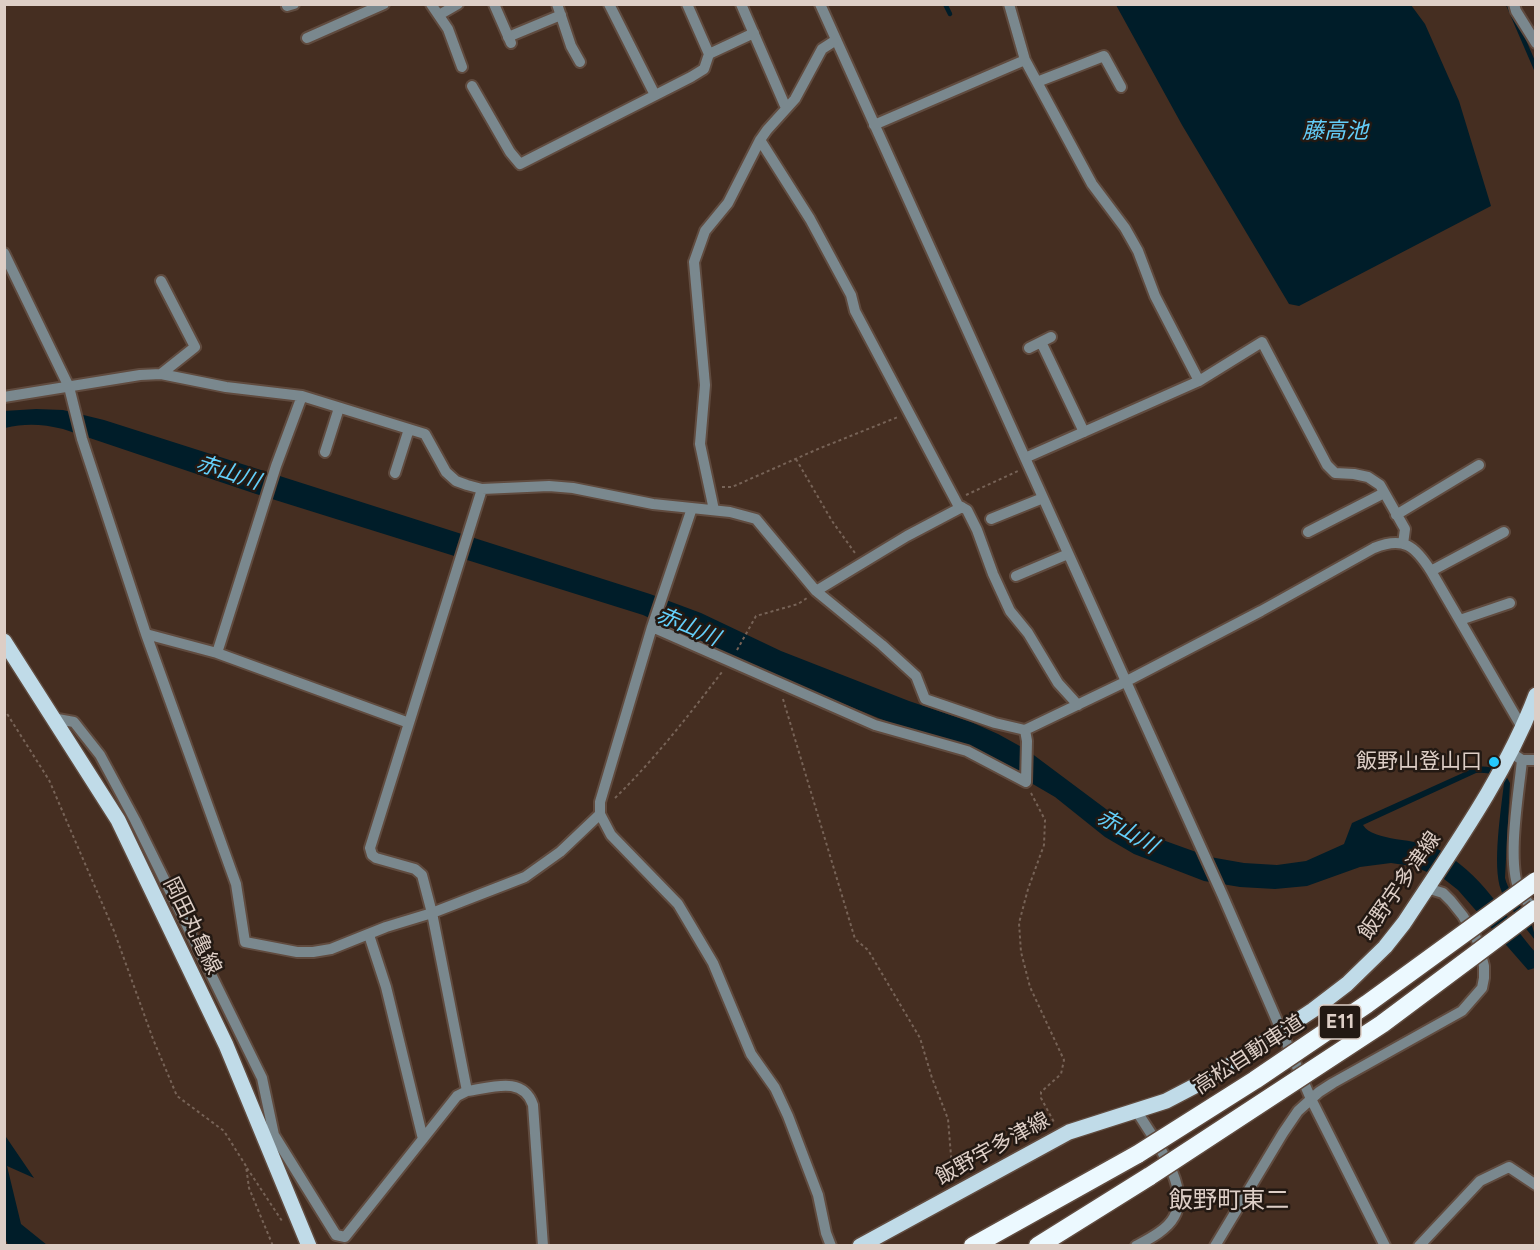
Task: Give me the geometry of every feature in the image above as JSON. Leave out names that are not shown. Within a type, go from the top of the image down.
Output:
[{"type":"highway","name":"高松自動車道","points":[[973,1245],[1138,1154],[1255,1080],[1367,1005],[1536,881]]},
{"type":"highway","name":"E11","points":[[1038,1245],[1150,1176],[1382,1024],[1536,909]]},
{"type":"main road","name":"岡田丸亀線","points":[[4,641],[118,820],[269,1136],[309,1245]]},
{"type":"main road","name":"飯野宇多津線","points":[[860,1245],[1062,1135],[1166,1101],[1212,1077],[1281,1032],[1347,984],[1370,963],[1404,923],[1449,852],[1516,756],[1536,695]]},
{"type":"street","points":[[307,38],[384,4]]},
{"type":"street","points":[[431,4],[448,29],[462,67]]},
{"type":"street","points":[[439,15],[458,4]]},
{"type":"street","points":[[494,4],[509,40],[559,10],[571,46],[580,62]]},
{"type":"street","points":[[609,4],[655,95]]},
{"type":"street","points":[[472,86],[510,152],[520,164],[704,69],[709,54],[687,4]]},
{"type":"street","points":[[741,4],[786,108]]},
{"type":"street","points":[[820,4],[1198,847],[1222,894],[1311,1099],[1385,1245]]},
{"type":"street","points":[[1009,4],[1025,60],[1092,184],[1125,228],[1138,251],[1155,296],[1199,381]]},
{"type":"street","points":[[1514,4],[1536,43]]},
{"type":"street","points":[[709,54],[754,33]]},
{"type":"street","points":[[714,510],[700,444],[705,385],[694,262],[705,231],[728,203],[760,140],[795,99],[822,49],[836,40]]},
{"type":"street","points":[[1037,82],[1104,56],[1121,87]]},
{"type":"street","points":[[874,125],[1025,60]]},
{"type":"street","points":[[760,140],[810,219],[851,295],[855,311],[909,412],[959,504],[967,510],[1010,610],[1028,633],[1058,683],[1078,705]]},
{"type":"street","points":[[4,253],[69,387],[82,439],[146,634],[236,884],[245,942],[297,952],[313,952],[331,949],[386,927],[432,913],[525,877],[560,852],[600,814]]},
{"type":"street","points":[[161,281],[195,347],[161,374]]},
{"type":"street","points":[[1029,348],[1051,337]]},
{"type":"street","points":[[1041,342],[1084,432]]},
{"type":"street","points":[[1027,462],[1084,432],[1199,381],[1262,342],[1327,465],[1335,473],[1368,477],[1380,485],[1405,529],[1403,544]]},
{"type":"street","points":[[4,397],[140,375],[161,374],[226,387],[302,396],[425,434],[446,472],[456,482],[482,489],[549,486],[573,488],[653,504],[730,512],[756,519],[816,591],[916,676],[925,699],[1026,735]]},
{"type":"street","points":[[217,653],[276,466],[302,396]]},
{"type":"street","points":[[325,452],[339,408]]},
{"type":"street","points":[[395,473],[409,429]]},
{"type":"street","points":[[1396,515],[1479,465]]},
{"type":"street","points":[[467,1091],[432,913],[422,875],[415,869],[376,858],[370,849],[482,489]]},
{"type":"street","points":[[1308,532],[1384,493]]},
{"type":"street","points":[[991,519],[1043,498]]},
{"type":"street","points":[[816,591],[959,504]]},
{"type":"street","points":[[692,508],[652,627],[600,802],[600,814],[610,835],[678,904],[713,963],[752,1054],[775,1088],[788,1116],[818,1195],[826,1233],[831,1245]]},
{"type":"street","points":[[1431,571],[1504,532]]},
{"type":"street","points":[[1026,735],[1078,705],[1389,542],[1403,544],[1419,552],[1523,729]]},
{"type":"street","points":[[1016,576],[1068,554]]},
{"type":"street","points":[[1460,620],[1510,603]]},
{"type":"street","points":[[652,627],[875,725],[967,751],[1026,782],[1026,735]]},
{"type":"street","points":[[146,634],[217,653],[409,723]]},
{"type":"street","points":[[1536,760],[1516,756],[1514,837],[1515,879],[1520,894],[1536,909]]},
{"type":"street","points":[[1215,1245],[1298,1111],[1333,1083],[1462,1011],[1482,988],[1484,966],[1477,940],[1451,901],[1429,885]]},
{"type":"street","points":[[369,935],[386,987],[423,1139]]},
{"type":"street","points":[[269,1136],[336,1235],[345,1238],[457,1096],[467,1091],[522,1087],[530,1095],[533,1105],[543,1245]]},
{"type":"street","points":[[1136,1110],[1174,1175],[1178,1190],[1174,1217],[1163,1229],[1137,1245]]},
{"type":"street","points":[[1419,1245],[1480,1181],[1509,1167],[1536,1185]]},
{"type":"path","points":[[709,488],[732,487],[909,412]]},
{"type":"path","points":[[796,459],[832,521],[862,563]]},
{"type":"path","points":[[959,504],[1027,462]]},
{"type":"path","points":[[600,814],[669,740],[730,661],[756,616],[798,604],[816,591]]},
{"type":"path","points":[[778,682],[855,939],[868,950],[920,1038],[948,1119],[954,1194]]},
{"type":"path","points":[[4,709],[49,780],[114,931],[153,1039],[177,1096],[224,1131],[282,1221]]},
{"type":"path","points":[[1026,782],[1045,819],[1044,845],[1019,922],[1021,952],[1030,987],[1064,1060],[1061,1074],[1041,1092],[1041,1098],[1062,1135]]},
{"type":"path","points":[[246,1166],[249,1188],[273,1245]]},
{"type":"water","name":"藤高池","points":[[1116,5],[1411,5],[1425,24],[1459,101],[1491,206],[1299,306],[1289,304],[1182,125]]},
{"type":"water","name":"赤山川","points":[[63,410],[104,420],[650,594],[701,613],[781,651],[998,734],[1027,750],[1118,818],[1146,834],[1210,857],[1244,863],[1277,865],[1306,861],[1344,844],[1352,823],[1476,767],[1496,769],[1504,774],[1510,783],[1505,878],[1531,924],[1535,940],[1507,901],[1498,880],[1498,838],[1504,783],[1498,778],[1488,773],[1476,773],[1363,825],[1376,834],[1436,848],[1467,870],[1491,895],[1535,952],[1535,968],[1528,970],[1458,890],[1444,879],[1430,873],[1411,866],[1391,863],[1360,867],[1307,886],[1275,889],[1240,887],[1204,881],[1134,854],[1105,837],[1055,797],[985,756],[952,741],[898,726],[770,674],[643,615],[256,494],[63,429],[34,425],[5,428],[4,411]]},
{"type":"water","points":[[4,1134],[34,1178],[7,1166],[21,1224],[47,1245],[8,1245],[5,1238]]},
{"type":"waterway","points":[[945,4],[950,14]]},
{"type":"waterway","points":[[1508,4],[1536,69]]},
{"type":"place","name":"飯野山登山口","points":[[1494,762]]},
{"type":"district","name":"飯野町東二","points":[[1229,1201]]}]
